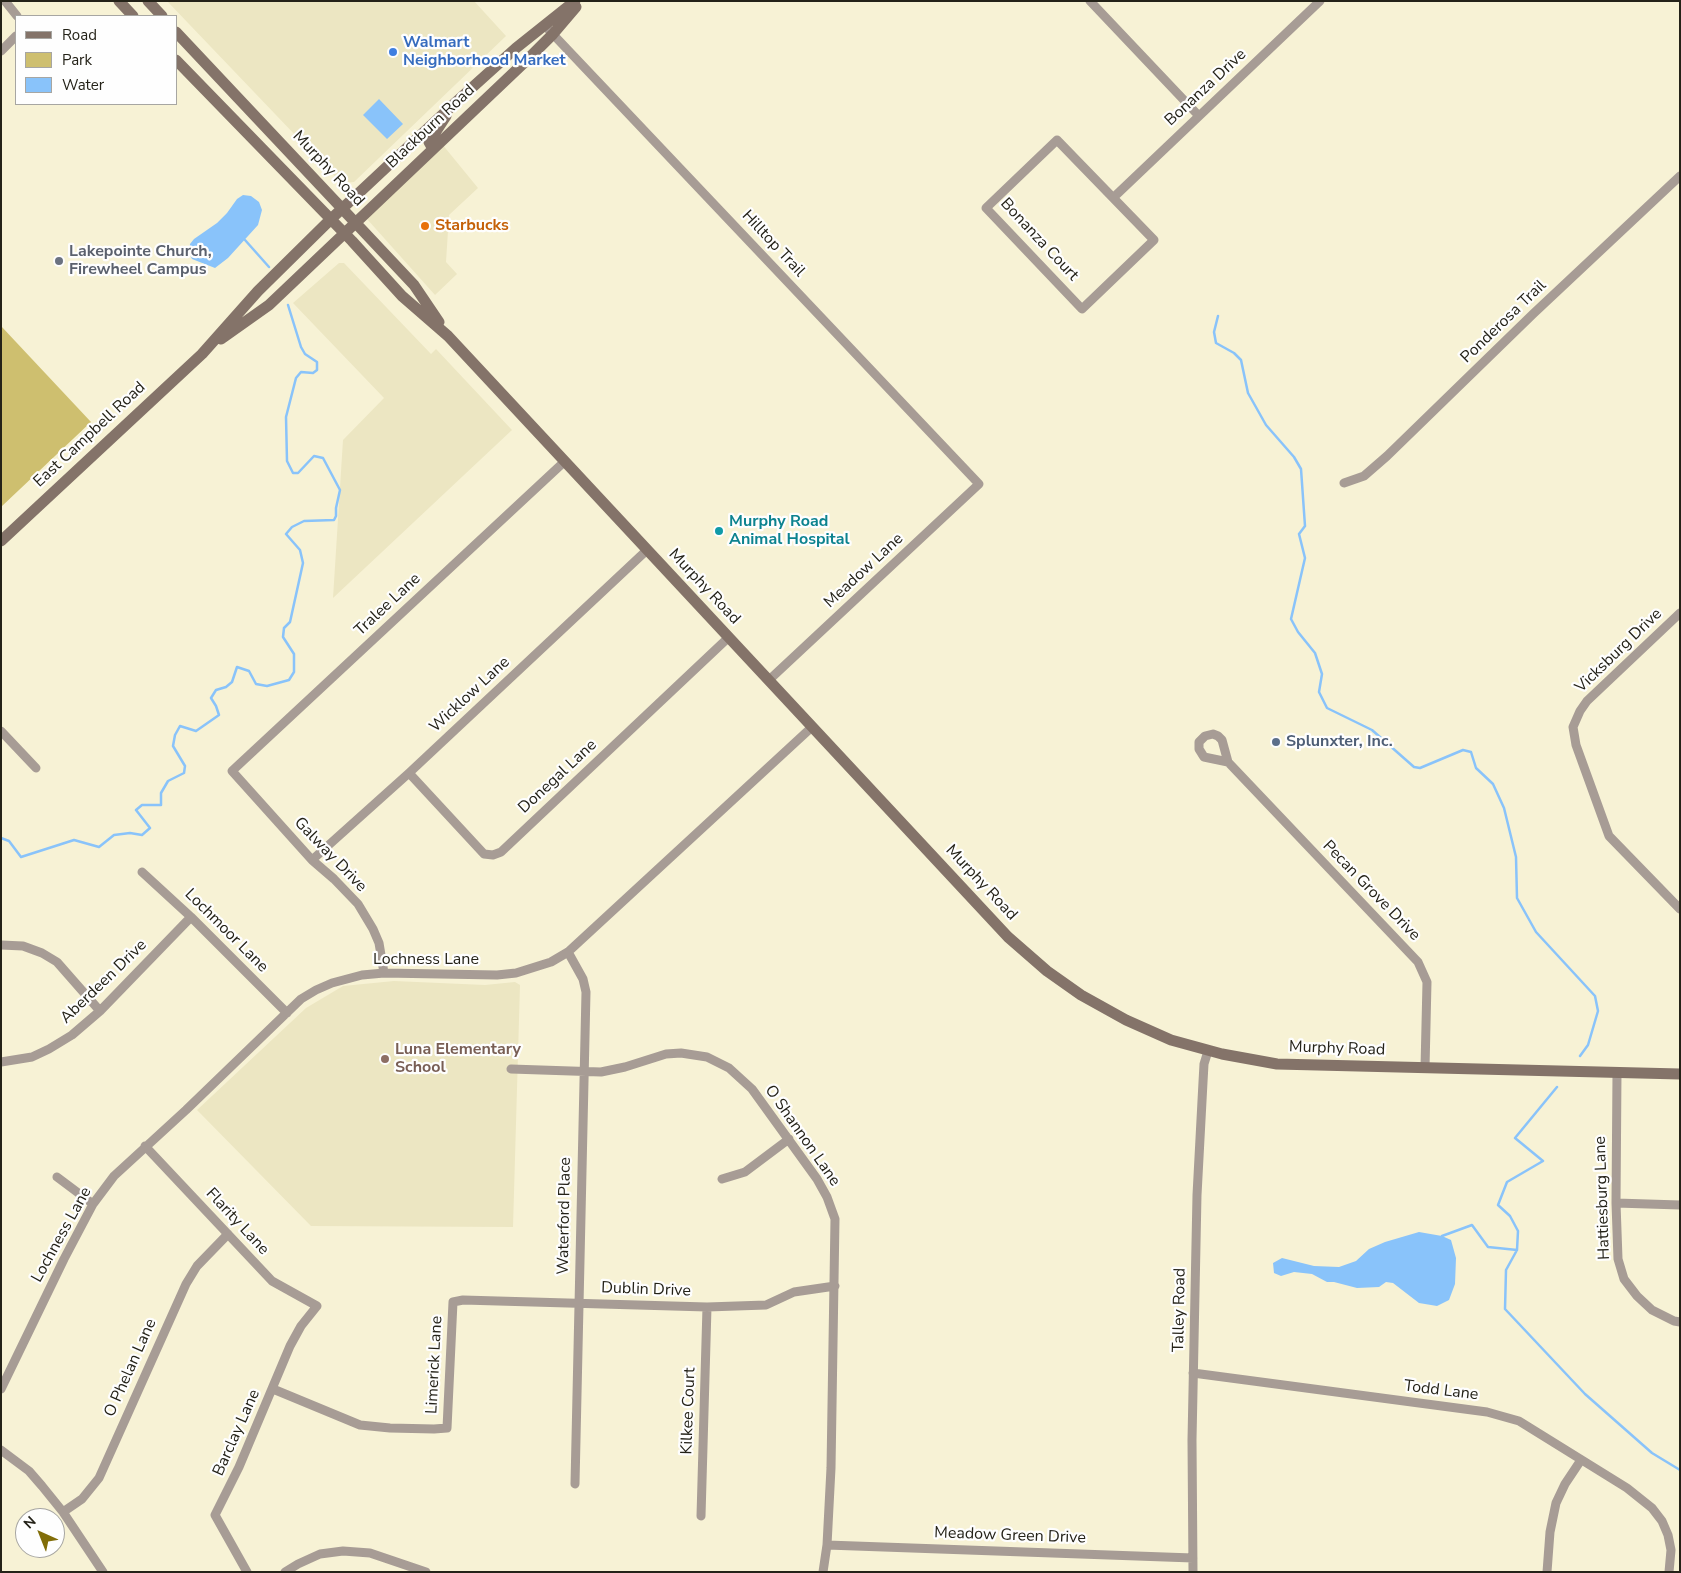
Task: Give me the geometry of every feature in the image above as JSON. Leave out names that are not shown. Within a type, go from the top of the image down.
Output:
[{"type":"main road","points":[[119,1],[132,15]]},
{"type":"main road","points":[[148,1],[161,15]]},
{"type":"main road","name":"Blackburn Road","points":[[344,232],[496,89],[575,1]]},
{"type":"main road","name":"Blackburn Road","points":[[331,219],[485,76],[549,30],[580,1]]},
{"type":"main road","name":"Murphy Road","points":[[178,34],[356,221],[414,285],[448,336]]},
{"type":"main road","name":"Murphy Road","points":[[178,62],[344,232],[402,296],[448,336],[993,921],[1023,951],[1081,995],[1126,1020],[1171,1040],[1208,1051],[1277,1064],[1680,1074]]},
{"type":"main road","points":[[485,76],[496,89]]},
{"type":"main road","points":[[213,98],[227,85]]},
{"type":"main road","points":[[433,149],[430,144],[431,139],[455,103]]},
{"type":"main road","name":"East Campbell Road","points":[[1,541],[202,354],[258,291],[331,219]]},
{"type":"main road","name":"East Campbell Road","points":[[202,354],[269,305],[344,232]]},
{"type":"street","points":[[5,1],[16,15]]},
{"type":"street","points":[[1090,1],[1199,116]]},
{"type":"street","name":"Bonanza Drive","points":[[1114,197],[1320,1]]},
{"type":"street","name":"Hilltop Trail","points":[[549,30],[979,484]]},
{"type":"street","points":[[1,51],[15,37]]},
{"type":"street","name":"Bonanza Court","points":[[1057,140],[1114,197],[1154,240],[1082,309],[986,208],[1057,140]]},
{"type":"street","name":"Ponderosa Trail","points":[[1344,483],[1364,476],[1387,456],[1533,314],[1680,176]]},
{"type":"street","name":"Tralee Lane","points":[[232,771],[564,462]]},
{"type":"street","name":"Meadow Lane","points":[[769,680],[979,484]]},
{"type":"street","name":"Wicklow Lane","points":[[312,860],[409,773],[647,550]]},
{"type":"street","name":"Vicksburg Drive","points":[[1680,613],[1587,701],[1573,727],[1576,745],[1609,836],[1680,908]]},
{"type":"street","name":"Donegal Lane","points":[[409,773],[484,854],[493,856],[501,852],[729,637]]},
{"type":"street","name":"Lochness Lane","points":[[1,1389],[18,1351],[93,1204],[114,1176],[186,1110],[301,999],[332,983],[362,975],[384,973],[498,975],[516,973],[551,962],[568,952],[812,727]]},
{"type":"street","points":[[1,731],[36,768]]},
{"type":"street","name":"Pecan Grove Drive","points":[[1228,762],[1418,962],[1426,982],[1425,1068]]},
{"type":"street","name":"Galway Drive","points":[[232,771],[312,860],[358,904],[379,943],[384,973]]},
{"type":"street","name":"Lochmoor Lane","points":[[142,872],[191,917],[287,1013]]},
{"type":"street","name":"Aberdeen Drive","points":[[1,1062],[32,1057],[72,1035],[100,1011],[191,917]]},
{"type":"street","points":[[1,945],[23,946],[42,952],[57,962],[100,1011]]},
{"type":"street","name":"Waterford Place","points":[[568,952],[583,979],[586,992],[574,1484]]},
{"type":"street","name":"Talley Road","points":[[1193,1572],[1192,1436],[1199,1158],[1202,1082],[1208,1051]]},
{"type":"street","name":"O Shannon Lane","points":[[511,1070],[601,1072],[625,1067],[666,1054],[707,1057],[729,1068],[752,1090],[817,1179],[835,1219],[831,1468],[827,1545],[823,1572]]},
{"type":"street","name":"Hattiesburg Lane","points":[[1617,1073],[1616,1204],[1618,1259],[1624,1279],[1637,1296],[1652,1310],[1680,1322]]},
{"type":"street","points":[[722,1180],[745,1172],[789,1139]]},
{"type":"street","name":"Flarity Lane","points":[[145,1146],[272,1281],[317,1306]]},
{"type":"street","points":[[57,1177],[93,1204]]},
{"type":"street","points":[[1616,1204],[1680,1205]]},
{"type":"street","name":"O Phelan Lane","points":[[65,1511],[82,1499],[99,1478],[186,1284],[197,1266],[228,1234]]},
{"type":"street","name":"Dublin Drive","points":[[453,1302],[463,1300],[707,1307],[766,1305],[794,1292],[835,1286]]},
{"type":"street","name":"Limerick Lane","points":[[273,1388],[360,1425],[390,1428],[447,1428],[453,1302]]},
{"type":"street","name":"Barclay Lane","points":[[247,1572],[214,1515],[239,1467],[290,1346],[301,1326],[317,1306]]},
{"type":"street","name":"Kilkee Court","points":[[701,1516],[707,1307]]},
{"type":"street","name":"Todd Lane","points":[[1194,1373],[1499,1414],[1519,1421],[1638,1496],[1657,1514],[1666,1528],[1670,1542],[1669,1572]]},
{"type":"street","points":[[1,1450],[30,1471],[60,1508]]},
{"type":"street","points":[[1547,1572],[1550,1532],[1556,1503],[1564,1484],[1581,1460]]},
{"type":"street","points":[[65,1515],[103,1572]]},
{"type":"street","name":"Meadow Green Drive","points":[[827,1545],[1193,1558]]},
{"type":"street","points":[[285,1572],[320,1554],[343,1551],[370,1553],[426,1572]]},
{"type":"shaded area","points":[[167,1],[474,1],[506,36],[354,182],[341,183]]},
{"type":"shaded area","points":[[442,144],[478,188],[449,215],[446,262],[457,274],[435,295],[367,219]]},
{"type":"shaded area","points":[[339,263],[344,263],[431,354],[436,349],[512,430],[333,598],[343,440],[384,398],[293,303]]},
{"type":"shaded area","name":"Luna Elementary School","points":[[394,981],[485,985],[515,982],[520,985],[513,1227],[311,1226],[197,1110],[306,1008],[343,986]]},
{"type":"green space","points":[[1,326],[91,422],[1,507]]},
{"type":"water","points":[[379,99],[403,124],[387,139],[363,115]]},
{"type":"water","points":[[243,195],[251,196],[259,202],[262,210],[258,225],[228,258],[215,268],[192,259],[189,253],[190,244],[217,223],[237,199]]},
{"type":"water","points":[[1419,1232],[1442,1236],[1451,1240],[1456,1258],[1455,1284],[1449,1300],[1437,1306],[1419,1303],[1393,1283],[1386,1282],[1379,1287],[1357,1288],[1327,1282],[1312,1274],[1294,1272],[1281,1276],[1274,1273],[1273,1263],[1282,1258],[1314,1266],[1339,1267],[1356,1261],[1369,1249],[1385,1242]]},
{"type":"waterway","points":[[245,240],[269,267]]},
{"type":"waterway","points":[[1,838],[9,841],[21,857],[74,840],[99,847],[114,835],[130,833],[142,835],[150,828],[136,810],[142,805],[161,805],[161,793],[168,781],[184,773],[185,766],[173,746],[175,735],[180,726],[196,731],[219,715],[211,698],[216,690],[226,687],[232,682],[237,667],[249,671],[256,684],[267,686],[289,680],[294,672],[294,654],[283,637],[284,628],[290,622],[303,563],[300,550],[286,534],[292,527],[304,521],[334,520],[340,490],[323,458],[314,456],[298,473],[293,473],[287,461],[286,417],[296,378],[301,372],[313,373],[317,370],[317,362],[305,354],[301,347],[288,305]]},
{"type":"waterway","points":[[1218,316],[1214,332],[1216,343],[1234,353],[1241,360],[1248,393],[1266,425],[1294,457],[1301,469],[1305,526],[1299,534],[1305,558],[1291,619],[1298,632],[1315,653],[1322,674],[1319,692],[1327,708],[1372,730],[1414,767],[1420,768],[1463,750],[1471,752],[1476,768],[1493,784],[1504,808],[1516,857],[1517,898],[1536,932],[1595,996],[1598,1011],[1588,1045],[1580,1056]]},
{"type":"waterway","points":[[1442,1236],[1472,1225],[1488,1247],[1517,1250],[1518,1231],[1510,1216],[1498,1205],[1507,1182],[1543,1161],[1515,1138],[1557,1087]]},
{"type":"waterway","points":[[1517,1250],[1506,1270],[1505,1309],[1585,1394],[1652,1453],[1680,1470]]},
{"type":"place","name":"Walmart Neighborhood Market","points":[[393,52]]},
{"type":"place","name":"Starbucks","points":[[425,226]]},
{"type":"place","name":"Lakepointe Church, Firewheel Campus","points":[[59,261]]},
{"type":"place","name":"Murphy Road Animal Hospital","points":[[719,531]]},
{"type":"place","name":"Splunxter, Inc.","points":[[1276,742]]},
{"type":"place","name":"Luna Elementary School","points":[[385,1059]]}]
